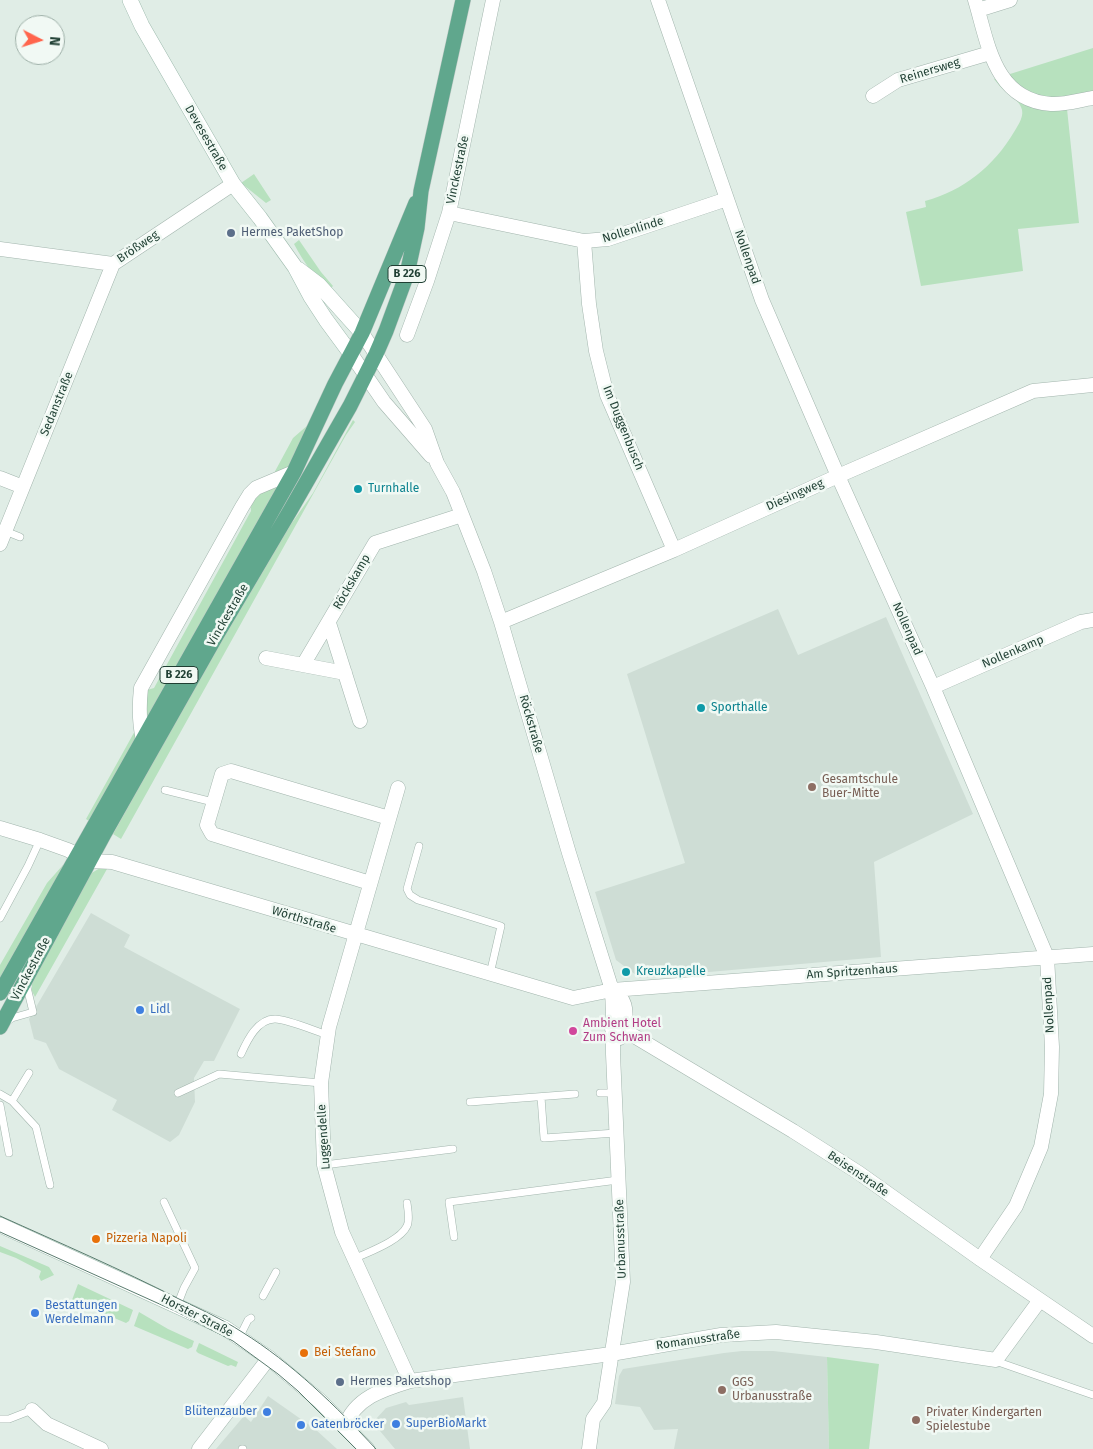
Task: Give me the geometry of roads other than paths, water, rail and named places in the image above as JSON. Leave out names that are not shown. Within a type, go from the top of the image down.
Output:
[{"type":"main road","name":"Vinckestraße","points":[[0,993],[84,858],[291,509],[350,406],[376,354],[407,274],[417,228],[421,190],[463,0]]},
{"type":"main road","name":"Vinckestraße","points":[[0,1027],[26,979],[142,740],[294,472],[362,333],[421,190]]},
{"type":"street","name":"Devesestraße","points":[[130,0],[142,26],[233,184],[295,266],[316,305],[351,354]]},
{"type":"street","name":"Vinckestraße","points":[[407,335],[427,282],[448,213],[494,0]]},
{"type":"street","name":"Nollenpad","points":[[658,0],[762,300],[838,476],[933,687],[1047,957],[1052,1048],[1051,1094],[1041,1147],[1016,1206],[980,1259]]},
{"type":"street","points":[[1010,0],[976,5],[990,54],[1002,78],[1016,92],[1034,102],[1052,105],[1093,98]]},
{"type":"street","name":"Reinersweg","points":[[873,96],[898,80],[990,54]]},
{"type":"street","name":"Brößweg","points":[[0,249],[113,264],[233,184]]},
{"type":"street","name":"Nollenlinde","points":[[448,213],[584,241],[608,240],[727,199]]},
{"type":"street","name":"Im Duggenbusch","points":[[584,241],[589,304],[596,351],[607,395],[674,550]]},
{"type":"street","name":"Sedanstraße","points":[[3,538],[113,264]]},
{"type":"street","name":"Devesestraße","points":[[295,266],[319,285],[362,333]]},
{"type":"street","name":"Röckstraße","points":[[362,333],[426,429],[437,463],[453,492],[462,515],[502,622],[569,853],[612,990]]},
{"type":"street","name":"Röckstraße","points":[[351,354],[384,402],[437,463]]},
{"type":"street","name":"Diesingweg","points":[[502,622],[674,550],[1033,391],[1093,385]]},
{"type":"street","points":[[142,740],[139,706],[142,688],[242,507],[256,488],[294,472]]},
{"type":"street","points":[[0,478],[24,488]]},
{"type":"street","name":"Röckskamp","points":[[303,665],[375,543],[462,515]]},
{"type":"street","name":"Nollenkamp","points":[[933,687],[1081,622],[1093,620]]},
{"type":"street","name":"Röckskamp","points":[[329,623],[360,721]]},
{"type":"street","points":[[266,658],[345,673]]},
{"type":"street","points":[[370,883],[212,834],[207,825],[213,802],[222,774],[231,771],[389,818]]},
{"type":"street","name":"Luggendelle","points":[[398,788],[329,1027],[321,1083],[324,1165],[342,1232],[410,1381]]},
{"type":"street","name":"Wörthstraße","points":[[0,828],[40,840],[84,858],[112,862],[573,998],[612,990]]},
{"type":"street","name":"Am Spritzenhaus","points":[[612,990],[1093,954]]},
{"type":"street","name":"Urbanusstraße","points":[[589,1449],[593,1419],[604,1403],[610,1354],[623,1282],[613,1054],[618,1030],[612,990]]},
{"type":"street","name":"Beisenstraße","points":[[618,1030],[793,1132],[859,1173],[1093,1336]]},
{"type":"street","name":"Horster Straße","points":[[0,1225],[224,1328],[269,1358],[320,1402],[367,1449]]},
{"type":"street","points":[[996,1360],[1040,1300]]},
{"type":"street","name":"Romanusstraße","points":[[345,1427],[350,1415],[361,1401],[390,1387],[410,1381],[610,1354],[721,1335],[776,1332],[876,1342],[996,1360]]},
{"type":"street","points":[[203,1448],[269,1358]]},
{"type":"street","points":[[32,1410],[47,1424],[101,1449]]},
{"type":"lane","points":[[3,538],[20,537]]},
{"type":"lane","points":[[165,790],[213,802]]},
{"type":"lane","points":[[0,918],[40,840]]},
{"type":"lane","points":[[419,846],[407,889],[410,895],[418,900],[501,926],[490,974]]},
{"type":"lane","points":[[0,1027],[12,1018],[33,1012],[26,979]]},
{"type":"lane","points":[[242,1054],[249,1038],[262,1023],[274,1019],[328,1035]]},
{"type":"lane","points":[[12,1100],[29,1073]]},
{"type":"lane","points":[[178,1093],[219,1074],[321,1083]]},
{"type":"lane","points":[[600,1093],[614,1093]]},
{"type":"lane","points":[[0,1094],[12,1100],[36,1127],[50,1185]]},
{"type":"lane","points":[[470,1102],[575,1094]]},
{"type":"lane","points":[[541,1097],[544,1138],[616,1133]]},
{"type":"lane","points":[[0,1105],[9,1153]]},
{"type":"lane","points":[[324,1165],[453,1149]]},
{"type":"lane","points":[[454,1237],[449,1202],[618,1180]]},
{"type":"lane","points":[[164,1202],[195,1268],[184,1288],[178,1306]]},
{"type":"lane","points":[[354,1259],[404,1231],[408,1225],[407,1203]]},
{"type":"lane","points":[[263,1296],[276,1272]]},
{"type":"lane","points":[[239,1338],[248,1320],[251,1318]]},
{"type":"lane","points":[[996,1360],[1093,1395]]},
{"type":"lane","points":[[0,1419],[9,1420],[32,1410]]},
{"type":"tram line","points":[[0,1216],[135,1277],[234,1327],[296,1371],[329,1401],[376,1449]]},
{"type":"tram line","points":[[0,1232],[175,1311],[233,1341],[298,1391],[356,1449]]},
{"type":"place","name":"Hermes PaketShop","points":[[231,233]]},
{"type":"place","name":"Turnhalle","points":[[358,489]]},
{"type":"place","name":"Sporthalle","points":[[701,708]]},
{"type":"place","name":"Gesamtschule Buer-Mitte","points":[[812,787]]},
{"type":"place","name":"Kreuzkapelle","points":[[626,972]]},
{"type":"place","name":"Lidl","points":[[140,1010]]},
{"type":"place","name":"Ambient Hotel Zum Schwan","points":[[573,1031]]},
{"type":"place","name":"Pizzeria Napoli","points":[[96,1239]]},
{"type":"place","name":"Bestattungen Werdelmann","points":[[35,1313]]},
{"type":"place","name":"Bei Stefano","points":[[304,1353]]},
{"type":"place","name":"Hermes Paketshop","points":[[340,1382]]},
{"type":"place","name":"GGS Urbanusstraße","points":[[722,1390]]},
{"type":"place","name":"Blütenzauber","points":[[267,1412]]},
{"type":"place","name":"Privater Kindergarten Spielestube","points":[[916,1420]]},
{"type":"place","name":"SuperBioMarkt","points":[[396,1424]]},
{"type":"place","name":"Gatenbröcker","points":[[301,1425]]}]
